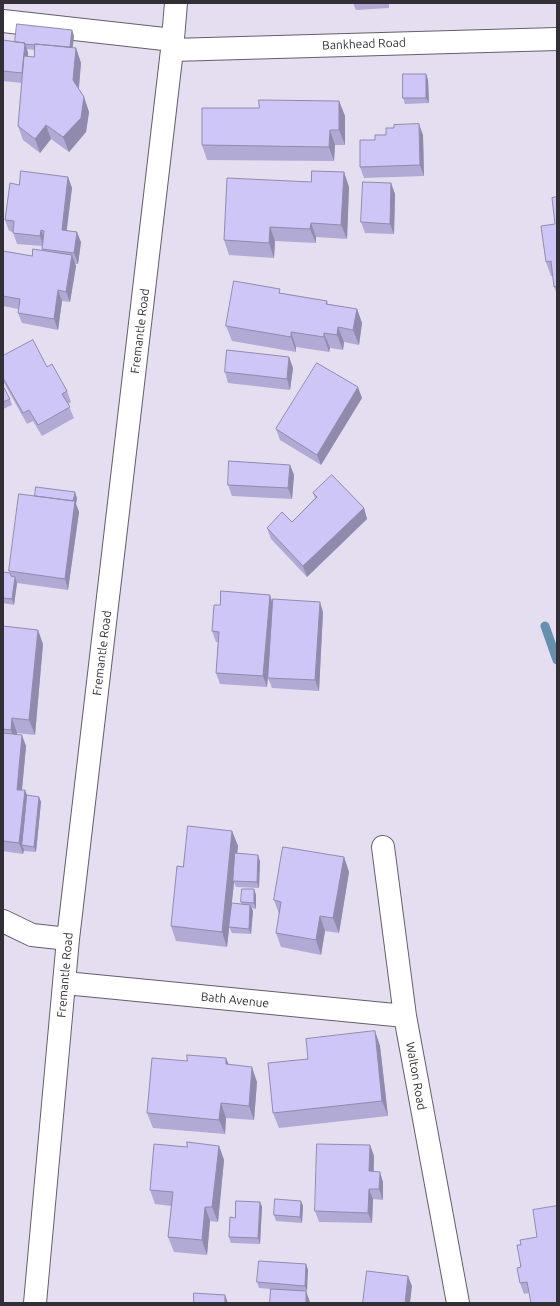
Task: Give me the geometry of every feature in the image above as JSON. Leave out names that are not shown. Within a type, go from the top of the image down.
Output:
[{"type":"street","name":"Fremantle Road","points":[[34,1303],[68,939],[176,3]]},
{"type":"street","name":"Bankhead Road","points":[[3,21],[172,45],[557,39]]},
{"type":"street","name":"Walton Road","points":[[383,847],[405,1016],[458,1303]]},
{"type":"street","points":[[3,921],[32,935],[68,939]]},
{"type":"street","name":"Bath Avenue","points":[[65,983],[405,1016]]},
{"type":"building","points":[[17,24],[72,30],[70,47],[15,42]]},
{"type":"building","points":[[3,40],[25,43],[22,73],[3,71]]},
{"type":"building","points":[[35,44],[76,48],[73,80],[84,97],[81,118],[63,137],[46,125],[35,139],[18,126],[24,56],[34,57]]},
{"type":"building","points":[[403,74],[426,74],[426,98],[403,98]]},
{"type":"building","points":[[259,100],[339,101],[339,130],[330,130],[329,147],[202,145],[202,108],[259,108]]},
{"type":"building","points":[[419,124],[420,165],[360,167],[360,140],[375,140],[375,135],[386,135],[386,128],[394,128],[394,125]]},
{"type":"building","points":[[21,171],[68,177],[62,230],[77,232],[74,253],[42,249],[44,231],[41,230],[40,236],[13,233],[14,221],[5,220],[10,183],[19,185]]},
{"type":"building","points":[[312,171],[344,172],[341,225],[311,223],[310,229],[270,227],[269,243],[224,240],[227,178],[311,182]]},
{"type":"building","points":[[363,182],[391,183],[390,224],[361,222]]},
{"type":"building","points":[[557,197],[557,286],[554,287],[551,261],[546,262],[541,226],[555,224],[552,198]]},
{"type":"building","points":[[33,249],[72,255],[66,292],[58,290],[54,319],[18,313],[20,299],[3,296],[3,251],[32,256]]},
{"type":"building","points":[[234,281],[280,289],[279,293],[327,301],[326,304],[357,309],[353,330],[338,327],[337,335],[324,333],[324,337],[291,332],[291,337],[226,326]]},
{"type":"building","points":[[33,340],[47,367],[52,364],[67,391],[62,394],[70,407],[38,425],[29,410],[23,413],[3,378],[3,356]]},
{"type":"building","points":[[227,350],[289,357],[287,379],[225,372]]},
{"type":"building","points":[[317,363],[358,387],[317,455],[276,429]]},
{"type":"building","points":[[3,386],[10,399],[3,402]]},
{"type":"building","points":[[229,461],[290,465],[288,488],[228,485]]},
{"type":"building","points":[[332,475],[364,508],[303,566],[267,528],[282,512],[292,522],[317,497],[313,493]]},
{"type":"building","points":[[36,487],[75,492],[73,501],[35,496]]},
{"type":"building","points":[[19,494],[75,501],[65,579],[9,571]]},
{"type":"building","points":[[3,572],[10,573],[11,576],[15,577],[12,599],[3,598]]},
{"type":"building","points":[[221,591],[270,595],[263,676],[216,673],[219,632],[212,631],[214,605],[220,605]]},
{"type":"building","points":[[273,599],[320,602],[315,680],[268,678]]},
{"type":"building","points":[[3,626],[38,630],[29,720],[12,718],[11,730],[3,729]]},
{"type":"building","points":[[3,733],[22,735],[17,790],[25,790],[19,843],[3,841]]},
{"type":"building","points":[[27,795],[39,797],[34,847],[22,845]]},
{"type":"building","points":[[188,826],[232,831],[222,932],[171,926],[177,866],[183,867]]},
{"type":"building","points":[[283,847],[344,857],[333,918],[320,916],[316,940],[276,933],[281,902],[274,900]]},
{"type":"building","points":[[235,853],[258,855],[257,882],[233,881]]},
{"type":"building","points":[[242,889],[254,889],[254,903],[241,902]]},
{"type":"building","points":[[232,903],[250,905],[249,929],[229,927]]},
{"type":"building","points":[[375,1031],[382,1101],[273,1113],[268,1063],[308,1059],[306,1039]]},
{"type":"building","points":[[187,1055],[226,1058],[226,1064],[252,1067],[249,1106],[221,1103],[219,1120],[147,1113],[152,1058],[187,1061]]},
{"type":"building","points":[[187,1142],[219,1146],[212,1207],[205,1207],[202,1240],[168,1237],[173,1192],[150,1190],[154,1144],[187,1147]]},
{"type":"building","points":[[317,1144],[370,1145],[369,1171],[380,1172],[379,1189],[369,1189],[368,1213],[315,1211]]},
{"type":"building","points":[[275,1199],[301,1201],[300,1217],[274,1215]]},
{"type":"building","points":[[236,1201],[260,1202],[258,1238],[229,1237],[230,1217],[235,1218]]},
{"type":"building","points":[[557,1206],[557,1303],[531,1303],[527,1282],[520,1283],[517,1268],[521,1267],[517,1245],[521,1245],[520,1240],[537,1237],[533,1210]]},
{"type":"building","points":[[259,1261],[306,1264],[305,1286],[257,1282]]},
{"type":"building","points":[[367,1271],[408,1276],[405,1303],[363,1303]]},
{"type":"building","points":[[271,1289],[306,1291],[306,1303],[270,1303]]},
{"type":"building","points":[[194,1293],[225,1295],[225,1303],[194,1303]]},
{"type":"waterway","points":[[545,626],[557,660]]}]
